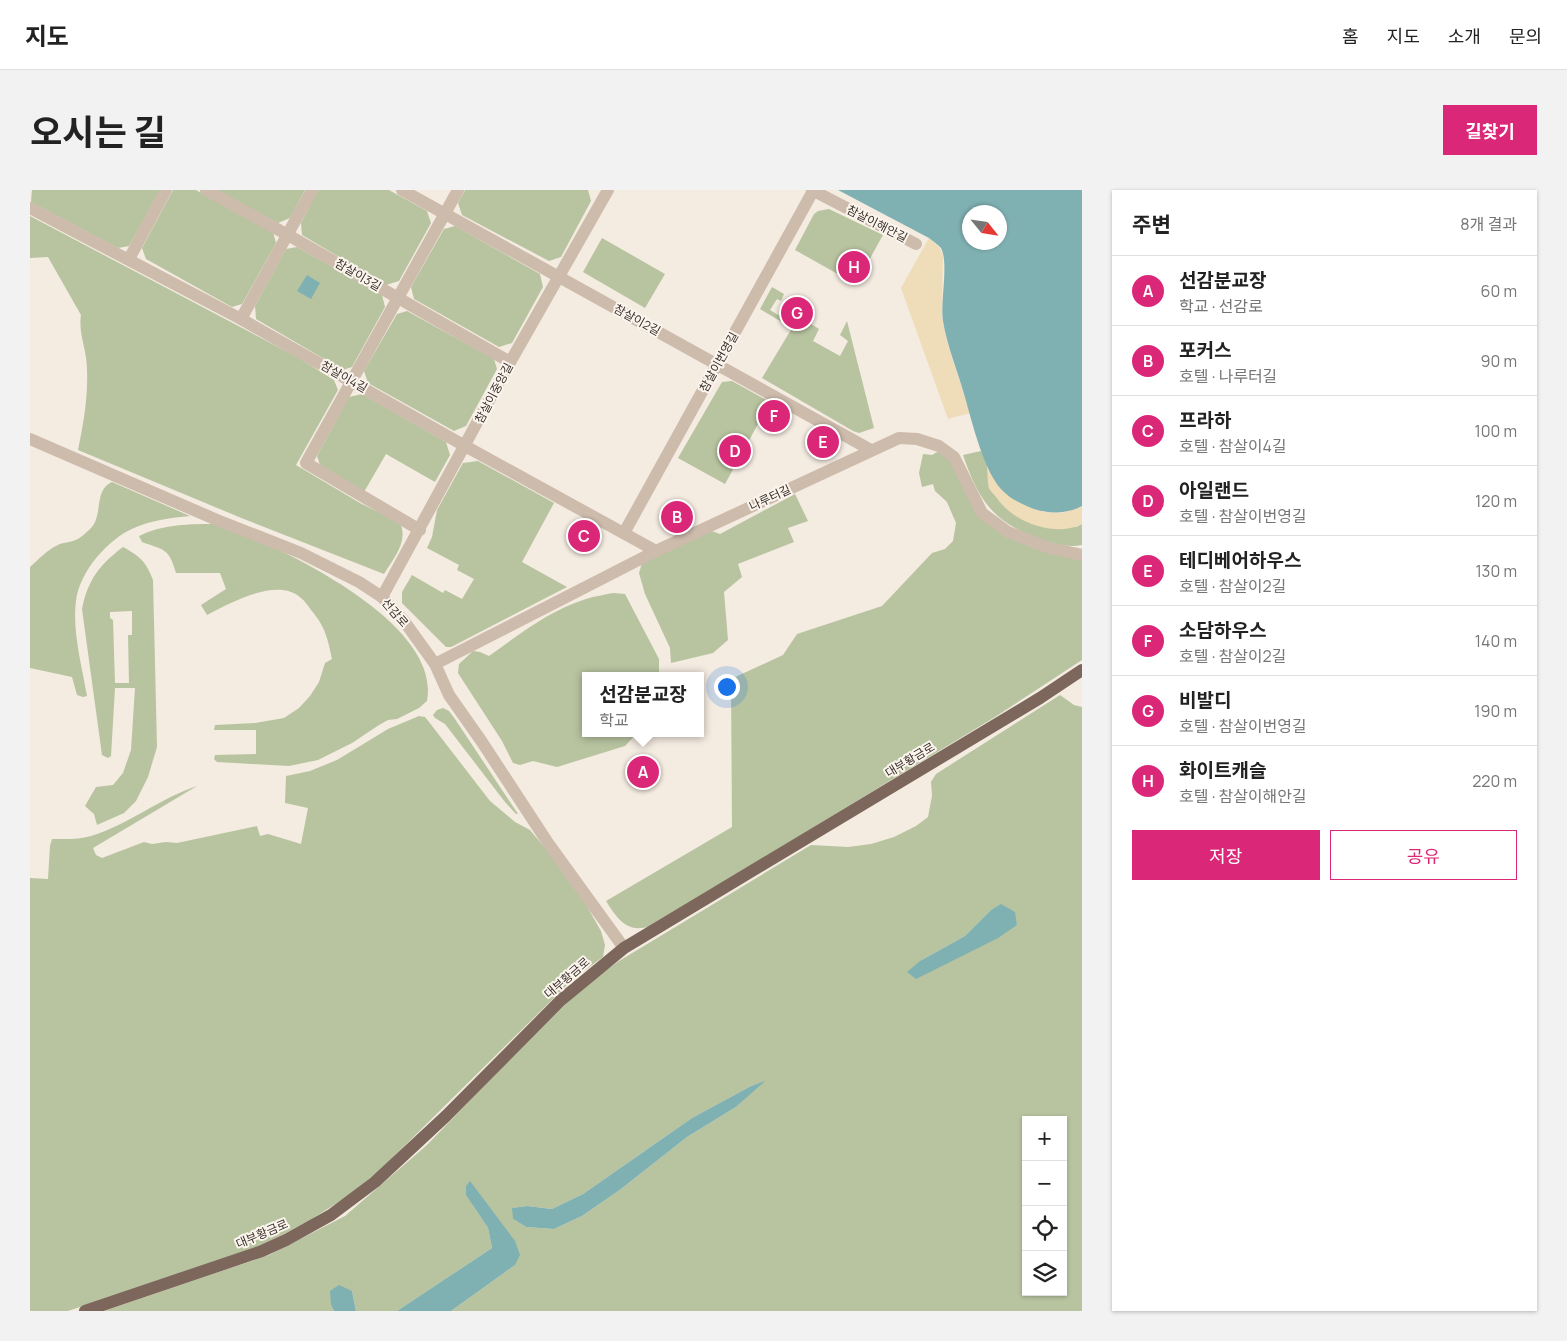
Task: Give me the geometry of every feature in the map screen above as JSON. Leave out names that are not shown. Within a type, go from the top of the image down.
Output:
[{"type":"main road","name":"대부황금로","points":[[85,1311],[262,1251],[286,1240],[338,1210],[374,1182],[410,1150],[561,1000],[624,948],[1040,698],[1082,670]]},
{"type":"street","points":[[129,259],[166,190]]},
{"type":"street","name":"참살이3길","points":[[206,190],[288,234],[510,362]]},
{"type":"street","points":[[241,319],[312,190]]},
{"type":"street","name":"참살이2길","points":[[402,190],[872,450]]},
{"type":"street","points":[[420,530],[306,463],[458,190]]},
{"type":"street","name":"참살이해안길","points":[[813,190],[916,244]]},
{"type":"street","name":"참살이번영길","points":[[624,533],[718,366],[813,190]]},
{"type":"street","name":"참살이중앙길","points":[[382,597],[510,362],[559,277],[603,191]]},
{"type":"street","name":"참살이4길","points":[[30,208],[241,319],[465,446],[656,551]]},
{"type":"street","name":"나루터길","points":[[435,664],[656,551],[899,438],[918,439],[939,446],[954,458],[982,513],[1008,532],[1049,548],[1082,555]]},
{"type":"street","name":"선감로","points":[[30,439],[217,520],[301,553],[360,582],[382,597],[404,621],[435,664],[449,695],[548,843],[624,948]]},
{"type":"green space","points":[[32,190],[160,190],[129,246],[118,248],[31,202]]},
{"type":"green space","points":[[173,190],[196,190],[273,232],[276,243],[242,304],[232,307],[146,259],[142,248]]},
{"type":"green space","points":[[216,190],[305,190],[290,218],[278,223]]},
{"type":"green space","points":[[318,190],[389,190],[427,211],[431,223],[399,281],[386,285],[302,235],[301,223]]},
{"type":"green space","points":[[465,190],[588,190],[591,201],[561,257],[549,261],[462,215],[458,203]]},
{"type":"green space","points":[[829,209],[883,235],[863,271],[859,270],[852,282],[795,250],[814,214],[818,211]]},
{"type":"green space","points":[[30,216],[297,357],[334,380],[338,390],[296,465],[360,503],[400,523],[403,536],[399,550],[384,574],[239,517],[78,450],[87,390],[87,362],[80,322],[81,315],[48,257],[30,258]]},
{"type":"green space","points":[[455,226],[540,274],[543,287],[512,343],[499,347],[414,299],[411,287],[444,229]]},
{"type":"green space","points":[[602,238],[665,274],[645,308],[583,272]]},
{"type":"green space","points":[[297,247],[382,295],[385,307],[352,367],[343,370],[256,319],[255,306],[286,249]]},
{"type":"green space","points":[[772,287],[784,294],[781,301],[777,299],[770,310],[802,330],[808,322],[819,329],[813,341],[840,356],[848,341],[840,335],[847,321],[874,428],[859,433],[853,431],[762,378],[792,328],[760,309]]},
{"type":"green space","points":[[407,311],[494,359],[497,369],[466,426],[454,431],[368,383],[364,371],[397,314]]},
{"type":"green space","points":[[732,381],[770,402],[725,484],[678,458],[722,382]]},
{"type":"green space","points":[[362,394],[446,442],[450,455],[435,482],[386,454],[364,492],[321,468],[317,456],[349,397]]},
{"type":"green space","points":[[981,451],[987,464],[989,488],[1047,528],[1076,527],[1082,524],[1082,545],[1065,545],[1042,540],[1009,524],[998,516],[981,496],[963,455]]},
{"type":"green space","points":[[937,452],[945,455],[951,461],[978,514],[1082,560],[1082,660],[995,717],[649,927],[638,928],[626,925],[618,918],[606,901],[732,827],[731,679],[783,655],[797,634],[882,606],[932,553],[945,549],[953,541],[956,523],[947,502],[935,491],[933,484],[922,487],[919,473],[923,454],[932,455]]},
{"type":"green space","points":[[478,461],[554,503],[522,562],[567,587],[451,647],[446,647],[402,603],[402,592],[412,575],[443,593],[445,590],[462,599],[474,579],[457,570],[459,565],[427,548],[432,537],[437,510],[463,463]]},
{"type":"green space","points":[[112,482],[190,516],[155,521],[124,533],[105,548],[89,568],[78,590],[75,612],[78,649],[87,696],[83,697],[77,695],[72,677],[30,668],[30,567],[50,549],[78,539],[92,527],[103,490]]},
{"type":"green space","points":[[795,494],[808,521],[788,528],[794,542],[738,564],[742,577],[724,592],[728,640],[713,653],[671,663],[670,648],[645,594],[639,573],[642,563],[709,530],[720,534]]},
{"type":"green space","points":[[216,524],[267,545],[316,569],[361,598],[383,616],[403,635],[418,656],[427,678],[427,701],[419,708],[397,719],[388,720],[352,743],[318,760],[289,766],[217,762],[214,759],[215,755],[256,754],[256,730],[214,730],[215,725],[255,723],[284,718],[299,708],[310,696],[319,682],[325,663],[332,659],[323,627],[301,598],[291,592],[280,590],[267,591],[228,604],[207,615],[201,605],[226,589],[220,573],[176,573],[171,559],[165,551],[142,542],[139,536],[167,527]]},
{"type":"green space","points":[[123,547],[145,564],[153,580],[157,747],[148,777],[136,801],[124,813],[97,825],[94,814],[85,806],[96,787],[113,785],[123,773],[131,750],[135,688],[115,688],[111,756],[108,758],[102,755],[82,609],[91,581],[107,560]],"holes":[[[132,611],[132,635],[128,635],[129,683],[115,683],[113,620],[110,618],[110,612]]]},
{"type":"green space","points":[[613,593],[625,594],[659,659],[659,672],[582,672],[582,737],[633,737],[625,746],[557,767],[533,761],[520,765],[513,763],[502,741],[458,673],[459,664],[473,651],[489,656],[536,623],[560,609],[596,596]]},
{"type":"green space","points":[[1060,695],[1074,705],[1082,707],[1082,1311],[451,1311],[515,1265],[466,1195],[488,1228],[492,1248],[397,1311],[356,1311],[352,1291],[331,1305],[334,1311],[104,1311],[269,1255],[345,1216],[427,1145],[584,986],[619,961],[811,845],[848,847],[871,844],[894,837],[916,826],[928,817],[932,796],[931,782],[936,774]],"holes":[[[1001,905],[1014,912],[1017,925],[920,961],[965,936],[991,910]],[[763,1082],[736,1107],[687,1137],[621,1189],[582,1216],[554,1229],[526,1227],[513,1219],[513,1208],[527,1206],[552,1209],[583,1194],[692,1118],[751,1086]]]},
{"type":"green space","points":[[443,708],[449,711],[455,719],[518,814],[505,802],[445,724],[435,718],[433,715],[437,710]]},
{"type":"green space","points":[[419,716],[425,717],[490,801],[515,822],[530,830],[549,853],[585,903],[601,931],[605,945],[603,957],[573,979],[377,1173],[345,1198],[310,1220],[265,1244],[68,1311],[30,1311],[30,878],[48,879],[52,839],[81,838],[105,831],[170,797],[197,786],[93,848],[96,855],[102,858],[144,842],[152,844],[177,843],[257,826],[260,836],[268,834],[301,844],[308,808],[285,803],[286,776],[310,771],[337,760],[388,729]]},
{"type":"sand","points":[[929,238],[940,248],[943,256],[942,318],[947,342],[970,413],[948,419],[901,288]]},
{"type":"sand","points":[[987,464],[993,476],[1043,512],[1062,513],[1082,506],[1082,524],[1071,528],[1047,528],[1034,525],[1013,514],[1003,506],[990,489]]},
{"type":"water","points":[[838,190],[1082,190],[1082,506],[1070,511],[1058,512],[1034,509],[1007,495],[990,473],[975,432],[943,321],[944,263],[941,248],[929,238]]},
{"type":"water","points":[[307,275],[320,283],[311,299],[297,291]]},
{"type":"water","points":[[1001,904],[1015,912],[1017,925],[998,938],[916,979],[907,972],[920,961],[965,936],[991,910]]},
{"type":"water","points":[[765,1081],[736,1107],[687,1137],[621,1189],[582,1216],[554,1229],[526,1227],[513,1219],[512,1208],[527,1206],[552,1209],[583,1194],[692,1118],[751,1086]]},
{"type":"water","points":[[470,1181],[515,1241],[520,1255],[515,1265],[451,1311],[397,1311],[492,1248],[488,1228],[466,1195],[466,1186]]},
{"type":"water","points":[[339,1285],[352,1291],[356,1311],[334,1311],[331,1305],[330,1291]]},
{"type":"place","name":"화이트캐슬","points":[[854,267]]},
{"type":"place","name":"비발디","points":[[797,313]]},
{"type":"place","name":"소담하우스","points":[[774,416]]},
{"type":"place","name":"테디베어하우스","points":[[823,442]]},
{"type":"place","name":"아일랜드","points":[[735,451]]},
{"type":"place","name":"포커스","points":[[677,517]]},
{"type":"place","name":"프라하","points":[[584,536]]},
{"type":"place","name":"선감분교장","points":[[643,772]]}]
